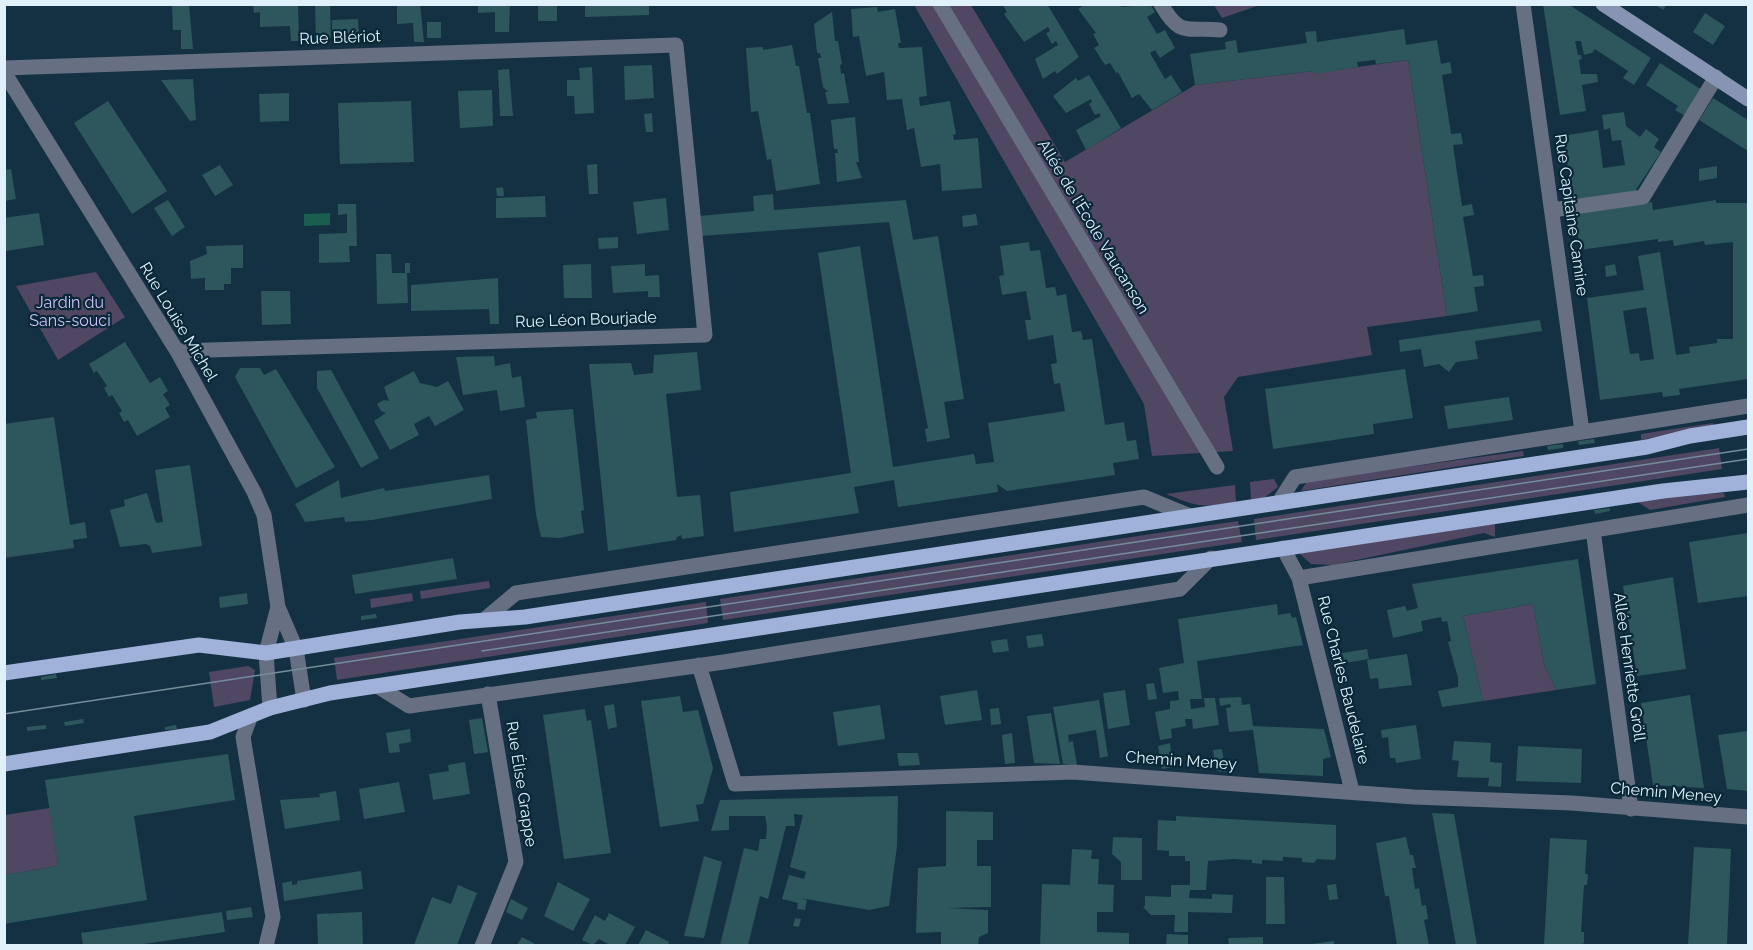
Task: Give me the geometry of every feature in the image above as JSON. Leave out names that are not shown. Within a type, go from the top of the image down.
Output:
[{"type":"main road","points":[[4,673],[199,645],[266,653],[485,619],[525,617],[1647,447],[1690,436],[1749,428]]},
{"type":"main road","points":[[4,764],[210,732],[250,718],[270,708],[377,686],[721,636],[1211,558],[1663,491],[1749,482]]},
{"type":"street","name":"Allée de l'École Vaucanson","points":[[940,4],[1217,467]]},
{"type":"street","points":[[1161,4],[1169,19],[1179,28],[1220,30]]},
{"type":"street","name":"Rue Capitaine Camine","points":[[1523,4],[1582,431]]},
{"type":"street","points":[[1603,4],[1749,99]]},
{"type":"street","name":"Rue Blériot","points":[[4,70],[676,45]]},
{"type":"street","name":"Rue Léon Bourjade","points":[[177,351],[705,335],[676,45]]},
{"type":"street","name":"Rue Louise Michel","points":[[4,70],[177,351],[264,515],[278,607],[296,649],[304,700]]},
{"type":"street","points":[[1552,210],[1643,197],[1716,77]]},
{"type":"street","points":[[1279,502],[1295,477],[1749,406]]},
{"type":"street","points":[[485,619],[516,593],[1144,497],[1190,516]]},
{"type":"street","points":[[1299,578],[1749,505]]},
{"type":"street","name":"Allée Henriette Gröll","points":[[1593,530],[1631,808]]},
{"type":"street","name":"Rue Charles Baudelaire","points":[[1283,548],[1299,578],[1352,791]]},
{"type":"street","points":[[377,686],[409,706],[699,665],[1180,589],[1211,558]]},
{"type":"street","name":"Rue Louise Michel","points":[[270,708],[266,653],[278,607]]},
{"type":"street","name":"Chemin Meney","points":[[699,665],[735,784],[1073,772],[1414,797],[1572,802],[1749,817]]},
{"type":"street","name":"Rue Élise Grappe","points":[[482,945],[516,862],[488,694]]},
{"type":"street","points":[[250,718],[243,737],[273,916],[266,945]]},
{"type":"green space","points":[[914,5],[971,5],[1065,162],[1195,85],[1314,71],[1315,73],[1408,60],[1447,316],[1367,327],[1372,355],[1238,377],[1224,397],[1233,451],[1152,456],[1144,404]]},
{"type":"green space","points":[[1214,5],[1260,5],[1222,18]]},
{"type":"green space","name":"Jardin du Sans-souci","points":[[96,272],[125,317],[58,360],[16,286]]},
{"type":"green space","points":[[1713,423],[1713,426],[1641,440],[1641,434]]},
{"type":"green space","points":[[1719,448],[1722,469],[1256,540],[1254,519]]},
{"type":"green space","points":[[1523,451],[1524,456],[1301,491],[1307,481]]},
{"type":"green space","points":[[1274,479],[1278,487],[1264,498],[1251,500],[1250,482]]},
{"type":"green space","points":[[1235,485],[1236,502],[1224,504],[1200,505],[1166,494]]},
{"type":"green space","points":[[1724,493],[1725,497],[1650,510],[1638,502],[1669,496]]},
{"type":"green space","points":[[1238,521],[1242,542],[723,620],[720,599]]},
{"type":"green space","points":[[1495,524],[1495,537],[1484,533],[1333,565],[1311,564],[1299,553]]},
{"type":"green space","points":[[489,581],[490,588],[421,599],[420,591]]},
{"type":"green space","points":[[412,593],[413,601],[371,608],[370,599]]},
{"type":"green space","points":[[706,602],[708,623],[337,680],[334,658]]},
{"type":"green space","points":[[1533,604],[1544,664],[1556,690],[1483,701],[1463,616]]},
{"type":"green space","points":[[248,666],[255,670],[250,700],[214,707],[209,672]]},
{"type":"green space","points":[[50,808],[58,866],[5,875],[5,815]]},
{"type":"shaded area","points":[[330,213],[330,225],[304,226],[304,214]]},
{"type":"building","points":[[172,4],[189,4],[193,49],[181,49],[181,30],[173,30]]},
{"type":"building","points":[[253,4],[298,4],[299,41],[291,41],[290,26],[260,27],[260,12],[254,13]]},
{"type":"building","points":[[315,4],[330,4],[331,38],[316,39]]},
{"type":"building","points":[[397,4],[420,4],[424,42],[414,42],[413,23],[397,24]]},
{"type":"building","points":[[478,4],[510,4],[509,32],[495,32],[495,12],[478,13]]},
{"type":"building","points":[[538,4],[557,4],[557,21],[538,21]]},
{"type":"building","points":[[585,4],[649,4],[649,15],[585,17]]},
{"type":"building","points":[[1002,4],[1047,4],[1079,57],[1057,74],[1055,71],[1043,79],[1035,59],[1058,45],[1056,41],[1052,44],[1046,33],[1050,31],[1048,27],[1024,42],[1004,14],[1007,12]]},
{"type":"building","points":[[1085,4],[1120,4],[1122,7],[1150,4],[1155,12],[1147,17],[1157,34],[1165,30],[1175,48],[1160,58],[1155,50],[1150,53],[1165,79],[1171,75],[1182,92],[1152,110],[1139,94],[1132,98],[1118,72],[1116,73],[1110,63],[1105,65],[1094,48],[1099,45],[1093,34],[1096,33],[1078,9]]},
{"type":"building","points":[[1543,4],[1568,4],[1651,58],[1634,85],[1623,78],[1628,71],[1595,49],[1592,53],[1584,55],[1581,41],[1575,41],[1578,55],[1581,55],[1582,59],[1579,60],[1581,74],[1597,74],[1598,82],[1582,85],[1586,111],[1560,115]]},
{"type":"building","points":[[1654,4],[1667,4],[1663,10]]},
{"type":"building","points":[[877,7],[878,12],[895,9],[901,43],[898,43],[899,48],[922,47],[927,96],[919,97],[920,106],[950,101],[956,134],[953,135],[954,140],[978,138],[982,188],[942,191],[940,164],[921,167],[914,128],[907,130],[902,99],[887,100],[884,72],[866,76],[859,36],[853,37],[851,9]]},
{"type":"building","points":[[832,12],[835,41],[838,41],[842,64],[840,65],[841,74],[844,73],[849,103],[828,104],[825,92],[828,92],[823,87],[818,58],[821,58],[820,53],[817,53],[814,24]]},
{"type":"building","points":[[1705,13],[1725,26],[1713,45],[1693,32]]},
{"type":"building","points":[[358,19],[359,37],[332,38],[332,20]]},
{"type":"building","points":[[427,22],[441,22],[441,38],[427,38]]},
{"type":"building","points":[[1404,29],[1406,45],[1437,40],[1441,64],[1450,62],[1452,73],[1442,75],[1451,134],[1461,133],[1463,144],[1453,145],[1462,206],[1472,204],[1474,215],[1463,217],[1473,276],[1483,275],[1484,286],[1474,287],[1478,311],[1447,316],[1408,60],[1376,64],[1375,60],[1357,62],[1358,67],[1315,74],[1314,71],[1195,85],[1190,54],[1226,49],[1225,42],[1236,40],[1238,53],[1307,43],[1305,32],[1316,31],[1317,42]]},
{"type":"building","points":[[792,45],[796,66],[799,66],[807,113],[810,113],[820,184],[776,191],[771,159],[767,160],[758,111],[751,112],[746,48],[763,47],[763,50]]},
{"type":"building","points":[[1660,63],[1702,90],[1685,116],[1675,110],[1678,106],[1646,85]]},
{"type":"building","points":[[652,65],[654,98],[625,100],[624,66]]},
{"type":"building","points":[[592,67],[594,113],[575,114],[574,96],[567,96],[567,80],[580,80],[579,68]]},
{"type":"building","points":[[509,69],[513,116],[500,116],[498,70]]},
{"type":"building","points":[[1089,75],[1121,128],[1086,150],[1076,130],[1101,116],[1099,113],[1095,115],[1089,104],[1092,102],[1091,99],[1066,113],[1053,96],[1076,78],[1078,81]]},
{"type":"building","points":[[193,79],[196,120],[190,121],[161,80]]},
{"type":"building","points":[[492,90],[493,126],[460,128],[458,91]]},
{"type":"building","points":[[289,93],[289,121],[260,122],[259,94]]},
{"type":"building","points":[[1713,98],[1748,120],[1748,151],[1699,120]]},
{"type":"building","points":[[108,101],[167,191],[132,214],[74,123]]},
{"type":"building","points":[[411,101],[414,162],[340,164],[338,103]]},
{"type":"building","points":[[1624,112],[1626,126],[1640,137],[1646,129],[1659,139],[1654,147],[1661,152],[1635,191],[1573,200],[1563,136],[1598,130],[1603,168],[1625,165],[1621,140],[1612,141],[1610,128],[1604,130],[1602,115]]},
{"type":"building","points":[[652,113],[653,132],[646,132],[644,114]]},
{"type":"building","points":[[855,117],[859,162],[856,162],[862,178],[837,182],[835,153],[838,153],[837,149],[834,149],[831,120]]},
{"type":"building","points":[[597,164],[598,194],[589,194],[587,165]]},
{"type":"building","points":[[220,165],[233,185],[215,196],[202,175]]},
{"type":"building","points":[[1717,166],[1717,178],[1699,181],[1699,169]]},
{"type":"building","points":[[11,169],[16,199],[4,201],[4,170]]},
{"type":"building","points":[[503,187],[504,196],[497,196],[496,188]]},
{"type":"building","points":[[773,194],[774,210],[906,200],[913,240],[938,236],[964,399],[944,402],[950,438],[927,442],[925,429],[928,428],[889,222],[701,236],[699,216],[754,211],[753,196]]},
{"type":"building","points":[[545,196],[546,217],[496,218],[496,198]]},
{"type":"building","points":[[666,198],[669,230],[637,234],[633,202]]},
{"type":"building","points":[[168,200],[185,227],[172,236],[154,208]]},
{"type":"building","points":[[1716,200],[1716,203],[1748,203],[1748,379],[1679,389],[1680,395],[1663,397],[1662,392],[1600,400],[1587,298],[1644,290],[1638,256],[1660,252],[1676,355],[1690,353],[1689,347],[1717,343],[1717,339],[1733,339],[1733,242],[1705,245],[1704,241],[1674,246],[1673,240],[1658,242],[1658,239],[1580,250],[1575,214],[1652,202],[1653,210]],"holes":[[[1646,307],[1654,359],[1640,361],[1639,353],[1630,354],[1623,311]]]},
{"type":"building","points":[[338,204],[356,204],[357,246],[349,246],[350,262],[319,263],[319,234],[347,233],[347,214],[338,215]]},
{"type":"building","points":[[39,213],[44,245],[6,251],[4,218]]},
{"type":"building","points":[[976,214],[978,225],[963,227],[962,216]]},
{"type":"building","points":[[618,237],[618,248],[599,249],[598,238]]},
{"type":"building","points":[[1029,242],[1030,251],[1040,250],[1046,288],[1055,287],[1057,296],[1066,294],[1072,332],[1081,331],[1083,340],[1092,339],[1105,425],[1124,422],[1127,441],[1136,440],[1139,459],[1113,463],[1115,475],[1007,491],[997,484],[998,492],[898,507],[894,480],[854,487],[859,513],[734,532],[730,492],[851,473],[818,253],[860,246],[893,467],[974,454],[976,464],[994,462],[988,423],[1065,411],[1060,383],[1054,384],[1051,364],[1057,363],[1053,335],[1028,340],[1025,320],[1031,320],[1026,291],[1002,295],[999,276],[1004,275],[1000,246]]},
{"type":"building","points":[[243,245],[243,268],[231,268],[231,284],[224,284],[224,290],[205,290],[205,278],[191,279],[190,261],[207,254],[206,246]]},
{"type":"building","points":[[376,254],[391,254],[392,273],[405,273],[405,263],[410,263],[410,273],[407,273],[408,303],[377,304]]},
{"type":"building","points":[[591,264],[592,298],[564,298],[563,265]]},
{"type":"building","points":[[645,264],[645,276],[659,275],[660,297],[648,297],[648,291],[613,293],[611,266]]},
{"type":"building","points":[[1615,264],[1617,275],[1606,277],[1605,266]]},
{"type":"building","points":[[498,278],[499,324],[490,324],[489,309],[411,311],[411,285]]},
{"type":"building","points":[[261,291],[290,291],[291,324],[262,325]]},
{"type":"building","points":[[1540,320],[1542,331],[1475,341],[1478,359],[1456,362],[1449,372],[1439,364],[1424,367],[1421,349],[1400,352],[1399,340]]},
{"type":"building","points":[[125,342],[150,383],[160,377],[168,391],[163,394],[170,405],[165,408],[170,417],[137,436],[128,420],[124,422],[119,413],[122,411],[112,395],[109,397],[104,388],[107,386],[97,371],[94,373],[89,364]]},
{"type":"building","points":[[697,352],[701,390],[666,394],[677,497],[700,495],[704,536],[682,539],[681,535],[676,540],[608,551],[589,364],[631,363],[634,375],[653,373],[654,355]]},
{"type":"building","points":[[494,356],[495,366],[510,363],[512,378],[521,376],[525,407],[500,411],[497,390],[463,395],[456,357]]},
{"type":"building","points":[[240,368],[260,368],[264,375],[276,369],[335,467],[296,488],[235,377]]},
{"type":"building","points":[[1405,369],[1413,418],[1373,424],[1374,434],[1273,449],[1265,389]]},
{"type":"building","points":[[331,370],[379,458],[361,468],[317,388],[317,371]]},
{"type":"building","points":[[414,371],[420,383],[437,387],[448,381],[464,410],[435,426],[429,416],[414,424],[419,435],[390,450],[374,421],[386,413],[381,411],[377,404],[384,400],[389,401],[384,387]]},
{"type":"building","points":[[1509,397],[1513,420],[1448,429],[1444,406]]},
{"type":"building","points":[[573,409],[584,510],[581,511],[584,533],[560,538],[541,537],[536,515],[526,420],[537,418],[536,412]]},
{"type":"building","points":[[54,417],[70,525],[85,522],[87,538],[73,540],[74,548],[4,558],[4,424]]},
{"type":"building","points":[[1594,439],[1595,443],[1579,445],[1578,441]]},
{"type":"building","points":[[1563,444],[1563,448],[1548,450],[1547,446]]},
{"type":"building","points":[[190,465],[202,546],[152,553],[150,546],[146,544],[120,547],[110,510],[125,506],[124,500],[147,493],[155,520],[157,523],[163,522],[155,470]]},
{"type":"building","points":[[489,475],[492,499],[372,520],[345,522],[344,517],[305,522],[295,504],[339,480],[341,498],[384,488],[385,491]]},
{"type":"building","points":[[1610,508],[1610,511],[1595,514],[1594,510]]},
{"type":"building","points":[[1748,533],[1748,596],[1698,603],[1689,542]]},
{"type":"building","points":[[453,558],[457,579],[355,594],[352,575]]},
{"type":"building","points":[[1578,559],[1596,684],[1556,690],[1544,664],[1533,604],[1463,616],[1483,701],[1442,707],[1438,691],[1458,687],[1458,678],[1448,642],[1451,641],[1447,621],[1442,622],[1441,617],[1421,621],[1423,631],[1393,638],[1387,610],[1405,606],[1407,611],[1418,608],[1412,584]]},
{"type":"building","points":[[1673,577],[1686,669],[1637,676],[1623,586]]},
{"type":"building","points":[[247,593],[248,604],[220,608],[219,597]]},
{"type":"building","points":[[1277,604],[1278,615],[1290,613],[1292,618],[1296,617],[1303,645],[1197,661],[1202,699],[1190,699],[1191,709],[1205,707],[1204,698],[1215,698],[1219,725],[1193,729],[1192,719],[1185,719],[1186,726],[1171,729],[1172,738],[1160,740],[1155,712],[1170,709],[1170,701],[1179,700],[1178,691],[1163,693],[1159,668],[1184,663],[1178,619]]},
{"type":"building","points":[[376,614],[377,618],[361,620],[361,616]]},
{"type":"building","points":[[1042,634],[1044,646],[1028,648],[1026,636]]},
{"type":"building","points":[[1007,639],[1009,651],[993,653],[991,641]]},
{"type":"building","points":[[1367,649],[1369,659],[1339,664],[1336,654]]},
{"type":"building","points":[[1407,654],[1412,685],[1379,689],[1378,678],[1370,679],[1367,660]]},
{"type":"building","points":[[56,674],[57,678],[41,680],[41,677]]},
{"type":"building","points":[[1154,683],[1157,699],[1148,700],[1146,684]]},
{"type":"building","points":[[977,690],[982,720],[945,725],[940,696]]},
{"type":"building","points":[[1125,690],[1130,725],[1108,729],[1103,693]]},
{"type":"building","points":[[1690,695],[1704,788],[1653,785],[1641,703]]},
{"type":"building","points":[[680,696],[683,712],[698,710],[713,768],[703,804],[696,805],[699,821],[660,827],[641,701]]},
{"type":"building","points":[[1241,697],[1242,705],[1250,704],[1253,726],[1324,729],[1331,757],[1323,759],[1323,776],[1259,773],[1253,730],[1229,732],[1226,708],[1231,707],[1230,704],[1220,706],[1219,698]]},
{"type":"building","points":[[1099,700],[1108,756],[1100,758],[1096,730],[1068,735],[1069,742],[1073,741],[1077,765],[1063,764],[1053,707]]},
{"type":"building","points":[[614,704],[617,727],[608,729],[604,706]]},
{"type":"building","points":[[880,705],[885,739],[838,746],[833,712]]},
{"type":"building","points":[[999,708],[1001,724],[991,725],[990,709]]},
{"type":"building","points":[[585,709],[587,721],[591,720],[611,853],[564,859],[543,715]]},
{"type":"building","points":[[1051,713],[1060,764],[1034,763],[1027,716]]},
{"type":"building","points":[[482,718],[488,752],[474,754],[469,720]]},
{"type":"building","points":[[83,719],[84,723],[65,726],[64,722]]},
{"type":"building","points":[[46,725],[46,729],[27,731],[27,727]]},
{"type":"building","points":[[176,725],[177,729],[165,730],[165,727]]},
{"type":"building","points":[[1416,725],[1421,759],[1396,763],[1395,758],[1390,758],[1388,737],[1382,738],[1381,730]]},
{"type":"building","points":[[410,729],[411,742],[399,744],[400,752],[389,753],[386,733]]},
{"type":"building","points":[[1748,731],[1748,791],[1727,789],[1718,735]]},
{"type":"building","points":[[1012,733],[1015,763],[1005,764],[1002,735]]},
{"type":"building","points":[[1454,741],[1491,743],[1490,762],[1502,763],[1501,787],[1488,786],[1489,778],[1457,777],[1459,761],[1452,760]]},
{"type":"building","points":[[1170,743],[1173,767],[1162,769],[1158,746]]},
{"type":"building","points":[[1518,746],[1582,749],[1581,783],[1516,781]]},
{"type":"building","points":[[1222,749],[1226,772],[1216,771],[1213,750]]},
{"type":"building","points":[[897,753],[918,753],[920,765],[899,766]]},
{"type":"building","points":[[228,754],[235,800],[134,816],[147,900],[4,924],[4,875],[58,866],[45,780]]},
{"type":"building","points":[[465,762],[470,794],[433,800],[429,774],[449,771],[448,765]]},
{"type":"building","points":[[399,782],[405,812],[364,819],[359,789]]},
{"type":"building","points":[[336,791],[340,820],[285,829],[280,800],[320,797],[319,794]]},
{"type":"building","points":[[898,796],[897,846],[889,906],[869,910],[800,898],[807,900],[805,910],[797,909],[798,903],[782,899],[789,875],[804,879],[806,872],[790,867],[803,815],[794,814],[795,826],[786,826],[768,899],[760,896],[748,945],[720,945],[744,848],[758,851],[760,839],[766,839],[767,826],[765,816],[729,816],[729,830],[711,831],[720,800]]},
{"type":"building","points":[[946,811],[993,812],[993,840],[977,840],[977,866],[991,866],[991,907],[948,908],[988,910],[988,933],[979,937],[978,945],[941,945],[941,932],[916,933],[918,868],[946,866]]},
{"type":"building","points":[[1432,813],[1454,814],[1477,945],[1456,945]]},
{"type":"building","points":[[1176,816],[1336,825],[1335,860],[1317,859],[1314,863],[1302,862],[1302,858],[1283,857],[1283,861],[1262,860],[1262,864],[1252,863],[1252,860],[1208,861],[1206,890],[1190,890],[1189,898],[1212,899],[1212,894],[1233,895],[1232,913],[1188,912],[1188,932],[1174,932],[1175,915],[1151,915],[1143,907],[1145,896],[1171,897],[1171,885],[1190,885],[1190,861],[1185,861],[1185,856],[1169,856],[1169,851],[1157,850],[1158,820],[1176,821]]},
{"type":"building","points":[[1113,837],[1142,838],[1142,880],[1121,880],[1121,862],[1112,854]]},
{"type":"building","points":[[1406,837],[1416,868],[1412,868],[1415,889],[1419,888],[1422,906],[1426,905],[1428,919],[1424,920],[1429,945],[1397,945],[1389,896],[1385,896],[1376,843]]},
{"type":"building","points":[[1550,838],[1587,840],[1585,874],[1588,874],[1587,885],[1584,885],[1581,932],[1584,932],[1584,943],[1580,945],[1544,945]]},
{"type":"building","points":[[1694,847],[1731,849],[1727,945],[1688,945]]},
{"type":"building","points":[[1072,849],[1092,850],[1091,859],[1099,859],[1098,884],[1114,885],[1113,912],[1097,912],[1097,932],[1129,933],[1129,944],[1040,945],[1042,884],[1070,885]]},
{"type":"building","points":[[704,856],[722,862],[704,938],[684,936]]},
{"type":"building","points":[[361,871],[363,889],[284,901],[282,883],[292,881],[292,885],[297,884],[297,881]]},
{"type":"building","points":[[1266,877],[1284,877],[1285,924],[1266,924]]},
{"type":"building","points":[[558,882],[590,899],[573,931],[544,916]]},
{"type":"building","points":[[1336,884],[1338,899],[1329,900],[1327,885]]},
{"type":"building","points":[[458,885],[477,893],[457,945],[414,945],[432,897],[451,904]]},
{"type":"building","points":[[511,899],[528,908],[522,920],[506,912]]},
{"type":"building","points":[[251,907],[253,917],[227,920],[226,911]]},
{"type":"building","points":[[222,912],[225,932],[137,945],[83,945],[81,933]]},
{"type":"building","points":[[362,912],[363,945],[318,945],[317,914]]},
{"type":"building","points":[[609,913],[635,927],[625,945],[610,945],[599,939],[593,945],[582,940],[595,915],[605,921]]},
{"type":"building","points":[[795,918],[801,919],[799,927],[793,926]]},
{"type":"building","points":[[646,930],[669,942],[668,945],[638,945]]},
{"type":"building","points":[[1167,934],[1188,935],[1188,945],[1166,945]]},
{"type":"building","points":[[522,937],[537,945],[517,945]]},
{"type":"building","points":[[1263,937],[1263,945],[1229,945],[1228,938]]},
{"type":"building","points":[[1334,941],[1334,945],[1312,944]]},
{"type":"tram line","points":[[4,714],[1748,449]]},
{"type":"tram line","points":[[482,651],[1748,459]]}]
